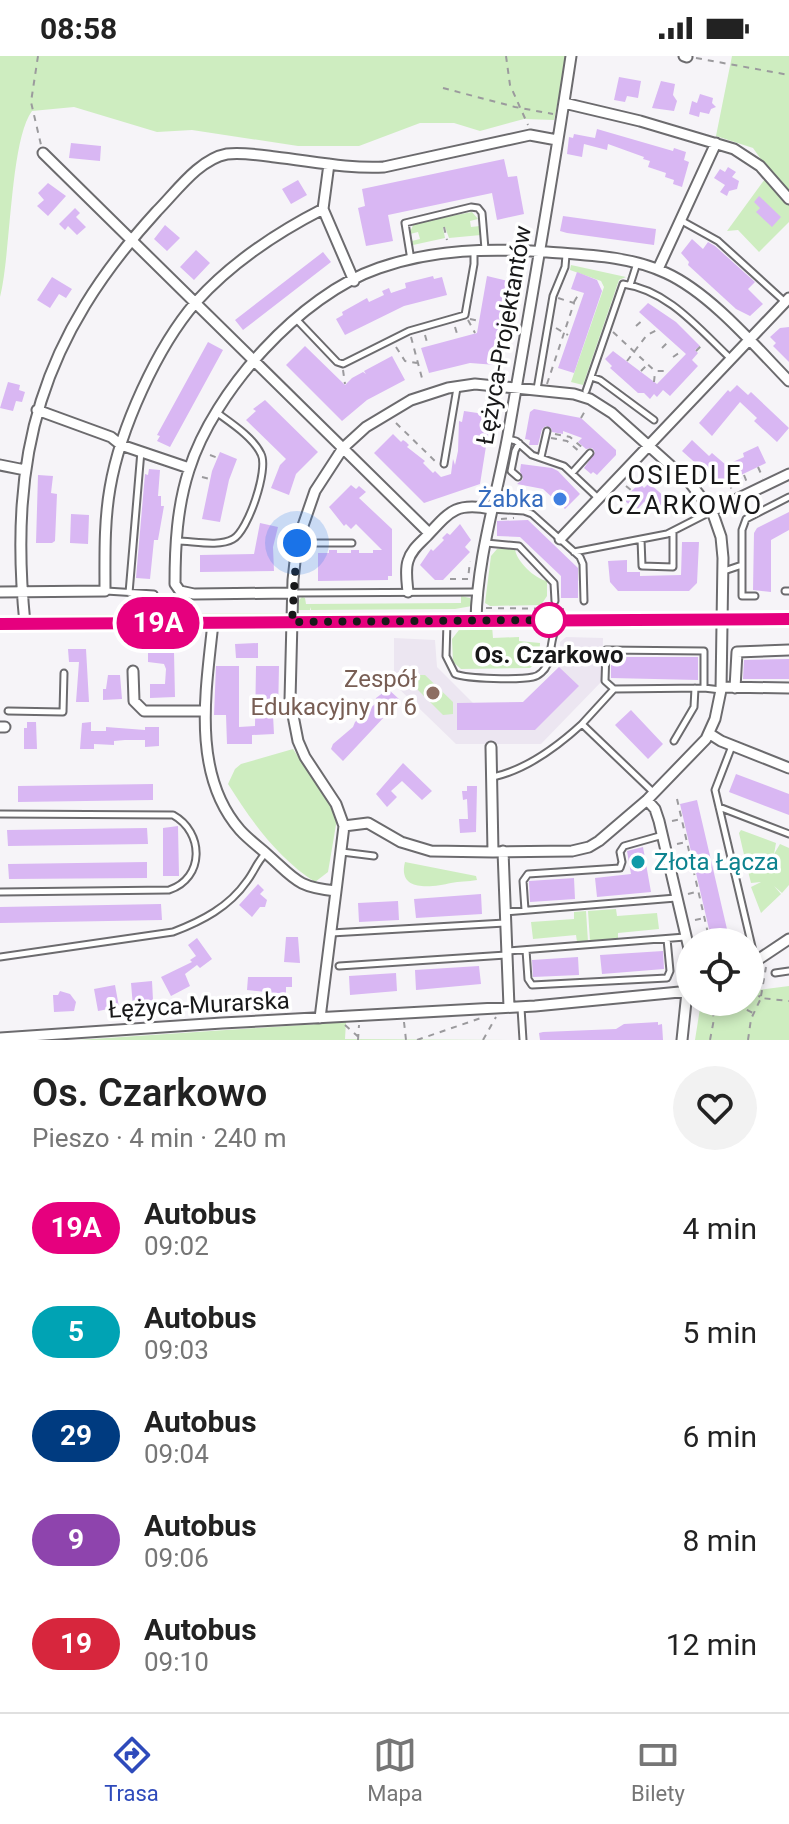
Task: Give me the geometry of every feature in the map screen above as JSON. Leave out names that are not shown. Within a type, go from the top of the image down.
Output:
[{"type":"main road","points":[[0,624],[789,619]]},
{"type":"street","name":"Łężyca-Projektantów","points":[[476,621],[486,543],[507,439],[571,56]]},
{"type":"street","points":[[564,103],[716,143],[751,159],[789,199]]},
{"type":"street","points":[[25,624],[19,558],[25,470],[37,410],[50,372],[68,333],[108,268],[184,183],[205,164],[226,154],[262,155],[366,168],[384,167],[530,135],[557,140]]},
{"type":"street","points":[[658,269],[716,143]]},
{"type":"street","points":[[43,153],[429,533]]},
{"type":"street","points":[[329,164],[323,209],[354,281]]},
{"type":"street","points":[[0,592],[105,591],[105,523],[110,487],[121,445],[149,377],[196,303],[238,263],[272,238],[323,209]]},
{"type":"street","points":[[293,593],[194,594],[180,591],[175,584],[176,541],[189,468],[230,388],[253,360],[296,318],[379,268],[437,253],[485,249],[566,253],[637,262],[658,269],[697,291],[789,381]]},
{"type":"street","points":[[560,539],[787,300]]},
{"type":"street","points":[[475,384],[516,387],[582,396],[597,403],[649,445],[703,496],[721,537],[721,688],[710,734],[622,823],[589,847],[572,851],[431,851],[401,842],[368,823],[344,826],[336,804],[298,741],[290,700],[297,543],[315,491],[343,448],[364,428],[394,409],[428,394],[475,384]]},
{"type":"street","points":[[37,410],[111,437],[121,445],[189,468]]},
{"type":"street","points":[[0,465],[25,470]]},
{"type":"street","points":[[712,511],[789,474]]},
{"type":"street","points":[[408,592],[408,561],[414,549],[452,510],[473,505],[493,514]]},
{"type":"street","points":[[213,623],[204,711],[207,751],[218,790],[240,830],[266,853],[305,886],[336,891]]},
{"type":"street","points":[[735,688],[736,654],[739,650],[789,650]]},
{"type":"street","points":[[133,671],[134,701],[144,711],[204,711]]},
{"type":"street","points":[[721,688],[789,688]]},
{"type":"street","points":[[710,734],[789,768]]},
{"type":"street","points":[[491,747],[507,953],[502,1007]]},
{"type":"street","points":[[650,796],[663,835],[684,928]]},
{"type":"street","name":"Łężyca-Murarska","points":[[0,1038],[320,1018],[344,826]]},
{"type":"street","points":[[764,957],[789,939]]},
{"type":"street","points":[[320,1018],[521,1007],[676,993]]},
{"type":"street","points":[[682,1040],[686,1016]]},
{"type":"lane","points":[[411,261],[405,223],[471,207],[478,208],[482,213],[485,249]]},
{"type":"lane","points":[[681,221],[718,241],[787,300]]},
{"type":"lane","points":[[296,318],[337,362],[343,364],[409,331],[465,315],[474,250]]},
{"type":"lane","points":[[541,390],[547,325],[553,296],[565,267],[566,253]]},
{"type":"lane","points":[[630,285],[637,262]]},
{"type":"lane","points":[[586,391],[623,284],[666,300],[732,359]]},
{"type":"lane","points":[[591,377],[600,380],[654,420]]},
{"type":"lane","points":[[443,466],[457,387]]},
{"type":"lane","points":[[176,541],[225,541],[236,538],[243,530],[259,485],[265,465],[258,448],[216,412]]},
{"type":"lane","points":[[544,458],[547,431]]},
{"type":"lane","points":[[507,439],[519,443],[532,455],[559,463],[598,498]]},
{"type":"lane","points":[[518,477],[511,471],[519,443]]},
{"type":"lane","points":[[129,593],[141,451]]},
{"type":"lane","points":[[572,473],[590,453]]},
{"type":"lane","points":[[755,596],[742,596],[742,530],[746,519],[789,497]]},
{"type":"lane","points":[[493,514],[524,511],[532,514],[574,552],[583,564],[584,601]]},
{"type":"lane","points":[[574,552],[673,531],[712,511]]},
{"type":"lane","points":[[641,539],[642,566],[673,567],[673,531]]},
{"type":"lane","points":[[297,543],[352,543]]},
{"type":"lane","points":[[486,543],[519,546],[554,583],[555,601]]},
{"type":"lane","points":[[723,571],[742,565]]},
{"type":"lane","points":[[105,591],[154,594]]},
{"type":"lane","points":[[293,593],[478,592]]},
{"type":"lane","points":[[447,621],[446,656],[455,674],[500,678],[533,677],[541,673],[546,666],[554,631],[562,620]]},
{"type":"lane","points":[[704,688],[704,651],[606,650],[605,681],[614,689],[721,688]]},
{"type":"lane","points":[[8,711],[63,712],[64,673]]},
{"type":"lane","points":[[674,741],[694,707],[695,688]]},
{"type":"lane","points":[[492,777],[531,761],[582,724],[614,689]]},
{"type":"lane","points":[[582,724],[650,796]]},
{"type":"lane","points":[[732,746],[715,790],[748,928]]},
{"type":"lane","points":[[719,807],[789,834]]},
{"type":"lane","points":[[0,814],[173,815],[191,831],[197,856],[196,865],[188,878],[169,890],[0,892]]},
{"type":"lane","points":[[525,910],[523,881],[528,874],[620,868],[620,852],[624,846],[663,835]]},
{"type":"lane","points":[[342,852],[374,856]]},
{"type":"lane","points":[[0,957],[173,932],[194,924],[214,914],[232,898],[266,853]]},
{"type":"lane","points":[[331,933],[505,917],[525,910],[677,898]]},
{"type":"lane","points":[[339,966],[676,938]]},
{"type":"lane","points":[[526,950],[528,979],[532,985],[667,978],[670,971],[667,939]]},
{"type":"lane","points":[[775,973],[789,971]]},
{"type":"lane","points":[[521,1007],[523,1040]]},
{"type":"path","points":[[38,56],[31,102],[43,153]]},
{"type":"path","points":[[506,56],[510,85],[529,129]]},
{"type":"path","points":[[685,56],[789,75]]},
{"type":"path","points":[[443,88],[562,115]]},
{"type":"path","points":[[444,227],[447,240]]},
{"type":"path","points":[[541,390],[559,355],[571,311],[580,292]]},
{"type":"path","points":[[553,296],[574,303]]},
{"type":"path","points":[[571,311],[576,313]]},
{"type":"path","points":[[475,333],[468,319],[479,321]]},
{"type":"path","points":[[636,326],[644,319]]},
{"type":"path","points":[[455,324],[458,337]]},
{"type":"path","points":[[547,325],[568,335]]},
{"type":"path","points":[[608,328],[655,371],[669,371]]},
{"type":"path","points":[[627,361],[647,335],[657,330]]},
{"type":"path","points":[[424,331],[428,346]]},
{"type":"path","points":[[411,335],[423,382]]},
{"type":"path","points":[[696,351],[709,338]]},
{"type":"path","points":[[662,348],[670,340]]},
{"type":"path","points":[[393,342],[405,361],[418,363]]},
{"type":"path","points":[[673,357],[682,351]]},
{"type":"path","points":[[641,371],[647,364]]},
{"type":"path","points":[[335,376],[342,368],[345,384]]},
{"type":"path","points":[[654,382],[655,371]]},
{"type":"path","points":[[660,371],[664,377]]},
{"type":"path","points":[[581,418],[585,411]]},
{"type":"path","points":[[396,423],[443,466]]},
{"type":"path","points":[[544,458],[550,438],[570,437]]},
{"type":"path","points":[[406,442],[411,438]]},
{"type":"path","points":[[422,458],[426,453]]},
{"type":"path","points":[[210,455],[218,458]]},
{"type":"path","points":[[758,467],[764,479]]},
{"type":"path","points":[[744,475],[748,486]]},
{"type":"path","points":[[202,477],[210,479]]},
{"type":"path","points":[[729,483],[734,493]]},
{"type":"path","points":[[626,486],[632,491]]},
{"type":"path","points":[[493,514],[517,518]]},
{"type":"path","points":[[450,579],[468,579],[470,561]]},
{"type":"path","points":[[677,799],[707,928]]},
{"type":"path","points":[[672,821],[682,819]]},
{"type":"path","points":[[677,844],[687,842]]},
{"type":"path","points":[[683,868],[693,866]]},
{"type":"path","points":[[688,894],[699,891]]},
{"type":"path","points":[[695,920],[705,918]]},
{"type":"path","points":[[764,998],[789,1001]]},
{"type":"path","points":[[482,1039],[502,1007]]},
{"type":"path","points":[[417,1040],[465,1026],[502,1007]]},
{"type":"path","points":[[403,1013],[406,1040]]},
{"type":"path","points":[[359,1016],[360,1039]]},
{"type":"path","points":[[710,1040],[714,1016]]},
{"type":"path","points":[[748,1040],[752,1016]]},
{"type":"path","points":[[337,1017],[360,1039]]},
{"type":"shaded area","name":"Zespół Edukacyjny nr 6","points":[[566,637],[603,638],[602,681],[541,744],[456,744],[394,684],[394,638],[435,640],[437,667],[473,703],[523,702],[561,665],[560,642]]},
{"type":"green space","points":[[0,56],[567,56],[554,120],[524,119],[480,131],[454,123],[420,123],[359,146],[298,146],[192,130],[157,132],[74,107],[32,111],[19,146],[0,297]]},
{"type":"green space","points":[[732,56],[789,56],[789,222],[759,252],[738,230],[727,231],[770,172],[753,148],[716,136]]},
{"type":"green space","points":[[472,212],[478,219],[470,221],[471,227],[480,226],[481,235],[449,238],[445,227],[445,238],[413,245],[412,241],[420,239],[418,232],[410,234],[414,223]]},
{"type":"green space","points":[[571,265],[626,277],[619,280],[583,385],[571,382],[604,287],[601,281],[570,270]]},
{"type":"green space","points":[[497,549],[515,549],[527,569],[547,581],[547,596],[541,605],[490,606],[485,603],[491,556]]},
{"type":"green space","points":[[461,596],[470,598],[472,606],[455,609],[311,610],[310,607],[310,610],[297,610],[302,597],[306,604],[461,603]]},
{"type":"green space","points":[[285,613],[282,617],[33,618],[31,615]]},
{"type":"green space","points":[[462,626],[492,626],[493,638],[519,637],[519,641],[540,643],[539,661],[530,668],[461,669],[453,662],[452,639]]},
{"type":"green space","points":[[409,675],[425,675],[453,702],[453,714],[443,715],[410,682]]},
{"type":"green space","points":[[293,749],[337,819],[328,872],[315,882],[266,838],[228,784],[241,764]]},
{"type":"green space","points":[[741,830],[776,843],[774,854],[780,844],[789,848],[789,885],[782,893],[774,886],[781,894],[761,913],[751,887],[761,882],[751,883],[746,863],[756,858],[745,859]]},
{"type":"green space","points":[[405,862],[476,876],[477,880],[418,886],[406,879]]},
{"type":"green space","points":[[616,909],[617,916],[657,913],[659,929],[618,933],[618,939],[590,941],[588,911]]},
{"type":"green space","points":[[586,911],[588,942],[577,942],[576,935],[533,939],[531,922],[574,919],[574,912]]},
{"type":"green space","points":[[789,986],[789,1040],[695,1040],[699,1016],[764,1016],[764,989]]},
{"type":"green space","points":[[346,1022],[345,1039],[518,1040],[77,1040]]},
{"type":"building","points":[[619,77],[641,81],[638,98],[627,96],[625,102],[614,100]]},
{"type":"building","points":[[661,81],[675,84],[673,95],[677,101],[674,111],[652,108]]},
{"type":"building","points":[[700,94],[713,98],[712,103],[716,107],[709,114],[700,112],[699,117],[689,114],[692,101],[697,103]]},
{"type":"building","points":[[597,129],[686,152],[684,160],[689,162],[682,187],[665,177],[666,173],[648,167],[650,161],[644,157],[608,144],[607,150],[584,144],[582,157],[567,154],[569,137],[573,138],[574,134],[595,138]]},
{"type":"building","points":[[71,143],[101,146],[100,161],[69,158]]},
{"type":"building","points":[[504,159],[508,177],[517,176],[524,214],[497,220],[492,193],[388,215],[393,241],[366,246],[358,208],[365,206],[362,189]]},
{"type":"building","points":[[728,167],[736,172],[732,177],[739,181],[737,189],[729,191],[727,196],[720,192],[725,185],[714,178],[720,169],[725,172]]},
{"type":"building","points":[[298,180],[307,195],[291,204],[282,189]]},
{"type":"building","points":[[48,183],[66,196],[48,216],[37,206],[44,200],[38,193]]},
{"type":"building","points":[[759,196],[781,217],[772,227],[756,212],[760,208],[754,202]]},
{"type":"building","points":[[75,208],[80,213],[76,217],[86,227],[77,235],[68,226],[65,230],[59,224]]},
{"type":"building","points":[[563,216],[656,229],[654,245],[560,231]]},
{"type":"building","points":[[165,225],[180,238],[167,251],[154,239]]},
{"type":"building","points":[[692,239],[703,249],[708,242],[715,246],[755,282],[748,289],[763,304],[750,316],[736,309],[688,265],[681,253]]},
{"type":"building","points":[[196,250],[210,263],[194,280],[180,267]]},
{"type":"building","points":[[323,252],[331,262],[243,330],[235,320]]},
{"type":"building","points":[[577,272],[597,280],[602,291],[574,373],[558,368],[584,293],[571,289]]},
{"type":"building","points":[[433,276],[434,279],[442,277],[447,295],[404,306],[345,335],[336,319],[343,315],[342,312],[367,298],[369,302],[384,295],[382,291],[389,288],[391,293],[406,288],[405,283]]},
{"type":"building","points":[[487,276],[508,281],[496,365],[470,363],[429,373],[421,348],[477,333]]},
{"type":"building","points":[[52,277],[72,289],[66,298],[59,294],[50,308],[37,300]]},
{"type":"building","points":[[648,303],[676,322],[700,346],[692,360],[698,366],[670,396],[663,390],[650,399],[644,393],[638,393],[610,368],[612,366],[605,359],[613,351],[657,384],[686,354],[639,312]]},
{"type":"building","points":[[789,327],[789,362],[773,346],[776,343],[770,337],[780,328]]},
{"type":"building","points":[[208,342],[223,350],[170,447],[157,441],[160,436],[157,435]]},
{"type":"building","points":[[305,346],[345,385],[392,356],[405,380],[367,400],[342,421],[286,365]]},
{"type":"building","points":[[8,382],[20,385],[19,390],[25,392],[22,402],[16,401],[13,411],[0,408]]},
{"type":"building","points":[[737,385],[748,395],[751,392],[789,428],[777,442],[754,421],[757,418],[740,402],[712,436],[699,423],[728,390],[730,392]]},
{"type":"building","points":[[265,400],[318,452],[296,474],[289,495],[271,488],[280,465],[286,459],[246,420],[256,411],[253,409]]},
{"type":"building","points":[[534,409],[581,418],[616,450],[616,455],[597,475],[584,468],[595,452],[578,442],[582,438],[563,431],[563,434],[552,432],[546,426],[542,429],[538,445],[529,445],[530,440],[525,439],[530,412]]},
{"type":"building","points":[[464,411],[491,415],[480,484],[424,503],[374,453],[393,434],[401,442],[406,442],[407,447],[425,461],[423,463],[433,473],[435,471],[441,477],[451,474],[453,459],[455,465],[458,451],[459,421],[462,422]]},
{"type":"building","points":[[692,440],[709,456],[712,453],[726,465],[758,446],[766,463],[720,485],[682,451]]},
{"type":"building","points":[[220,452],[237,459],[220,522],[202,519],[212,471]]},
{"type":"building","points":[[521,464],[558,471],[580,494],[565,509],[543,489],[517,484],[523,479]]},
{"type":"building","points":[[149,469],[160,470],[158,496],[161,496],[161,506],[164,506],[158,540],[154,540],[150,579],[136,578],[145,474],[148,475]]},
{"type":"building","points":[[38,475],[53,476],[51,493],[57,494],[55,541],[52,543],[36,543]]},
{"type":"building","points":[[640,483],[644,488],[649,483],[667,499],[654,512],[644,502],[636,511],[623,499]]},
{"type":"building","points":[[351,485],[356,489],[359,486],[366,492],[359,498],[392,529],[392,576],[388,576],[388,580],[318,581],[318,553],[337,550],[337,553],[351,553],[351,550],[359,550],[359,553],[373,553],[373,550],[382,550],[356,524],[351,529],[346,524],[344,526],[329,507]]},
{"type":"building","points":[[789,512],[789,530],[771,540],[771,592],[753,590],[754,533],[757,528]]},
{"type":"building","points":[[71,514],[89,515],[88,544],[70,543]]},
{"type":"building","points":[[528,520],[578,568],[578,598],[561,598],[561,576],[520,537],[497,536],[497,521]]},
{"type":"building","points":[[260,523],[278,527],[273,547],[274,571],[200,572],[200,555],[254,554]]},
{"type":"building","points":[[460,524],[471,540],[465,547],[470,552],[443,580],[435,580],[420,565],[431,549],[433,551],[447,533],[450,535]]},
{"type":"building","points":[[682,542],[699,542],[697,583],[689,591],[618,591],[610,582],[608,561],[627,560],[627,572],[640,572],[640,576],[681,575]]},
{"type":"building","points":[[258,643],[258,658],[236,658],[235,644]]},
{"type":"building","points":[[68,649],[86,649],[89,702],[76,702],[79,662],[69,662]]},
{"type":"building","points":[[148,652],[174,652],[175,697],[150,698],[150,684],[165,684],[166,669],[164,664],[148,662]]},
{"type":"building","points":[[611,657],[698,657],[698,680],[611,678]]},
{"type":"building","points":[[789,659],[789,679],[743,679],[744,660]]},
{"type":"building","points":[[216,666],[239,666],[239,727],[255,726],[256,666],[279,666],[278,715],[273,715],[274,734],[252,735],[252,744],[227,744],[226,715],[214,715]]},
{"type":"building","points":[[559,667],[579,686],[535,730],[457,730],[457,703],[523,702]]},
{"type":"building","points":[[108,675],[120,675],[122,699],[103,700]]},
{"type":"building","points":[[388,689],[400,700],[343,761],[331,749],[333,744]]},
{"type":"building","points":[[631,710],[663,744],[648,759],[615,725]]},
{"type":"building","points":[[27,722],[36,722],[37,749],[24,749]]},
{"type":"building","points":[[91,722],[91,731],[106,731],[106,727],[145,730],[145,727],[159,727],[159,746],[145,747],[145,740],[125,740],[114,741],[114,745],[94,744],[94,749],[80,749],[82,723]]},
{"type":"building","points":[[403,763],[432,791],[422,800],[402,781],[391,791],[397,797],[387,807],[376,794]]},
{"type":"building","points":[[736,774],[789,794],[789,815],[729,792]]},
{"type":"building","points":[[153,784],[153,800],[18,802],[18,786]]},
{"type":"building","points":[[467,786],[477,786],[476,832],[460,833],[459,819],[468,819],[467,799],[463,800],[462,791],[467,791]]},
{"type":"building","points":[[697,800],[727,928],[709,928],[680,804]]},
{"type":"building","points":[[178,826],[179,876],[163,876],[163,828]]},
{"type":"building","points":[[147,828],[148,844],[8,846],[7,830]]},
{"type":"building","name":"Złota Łącza","points":[[643,847],[651,892],[597,897],[595,878],[631,874],[627,851]]},
{"type":"building","points":[[147,862],[147,878],[9,879],[8,864]]},
{"type":"building","points":[[574,878],[575,899],[530,902],[529,881]]},
{"type":"building","points":[[258,884],[264,890],[260,894],[267,900],[265,907],[260,907],[252,917],[239,905]]},
{"type":"building","points":[[481,894],[482,914],[416,918],[414,899]]},
{"type":"building","points":[[398,901],[399,920],[359,922],[358,903]]},
{"type":"building","points":[[161,904],[162,920],[0,923],[0,907]]},
{"type":"building","points":[[286,937],[298,937],[300,963],[284,962]]},
{"type":"building","points":[[197,938],[212,959],[185,974],[190,986],[171,996],[161,977],[192,962],[190,960],[196,956],[188,945]]},
{"type":"building","points":[[663,951],[664,969],[602,974],[600,955]]},
{"type":"building","points":[[578,957],[579,975],[533,977],[532,960]]},
{"type":"building","points":[[479,966],[481,984],[416,990],[415,970]]},
{"type":"building","points":[[396,973],[397,991],[350,995],[349,976]]},
{"type":"building","points":[[248,977],[292,977],[292,987],[286,987],[286,994],[247,990]]},
{"type":"building","points":[[152,981],[153,1000],[141,1003],[142,1007],[133,1007],[131,983]]},
{"type":"building","points":[[115,985],[119,1007],[98,1011],[94,989]]},
{"type":"building","points":[[60,991],[70,994],[76,1002],[74,1011],[54,1012],[53,995],[58,995]]},
{"type":"building","points":[[658,1022],[658,1025],[662,1024],[663,1040],[540,1040],[539,1033],[616,1029],[624,1024]]},
{"type":"bus line","name":"19A","points":[[0,624],[789,619]]},
{"type":"place","name":"Żabka","points":[[560,499]]},
{"type":"place","name":"Os. Czarkowo","points":[[549,620]]},
{"type":"place","name":"Zespół Edukacyjny nr 6","points":[[433,693]]},
{"type":"place","name":"Złota Łącza","points":[[638,862]]},
{"type":"district","name":"OSIEDLE CZARKOWO","points":[[685,490]]},
{"type":"route","points":[[297,543],[292,622],[549,620]]}]
